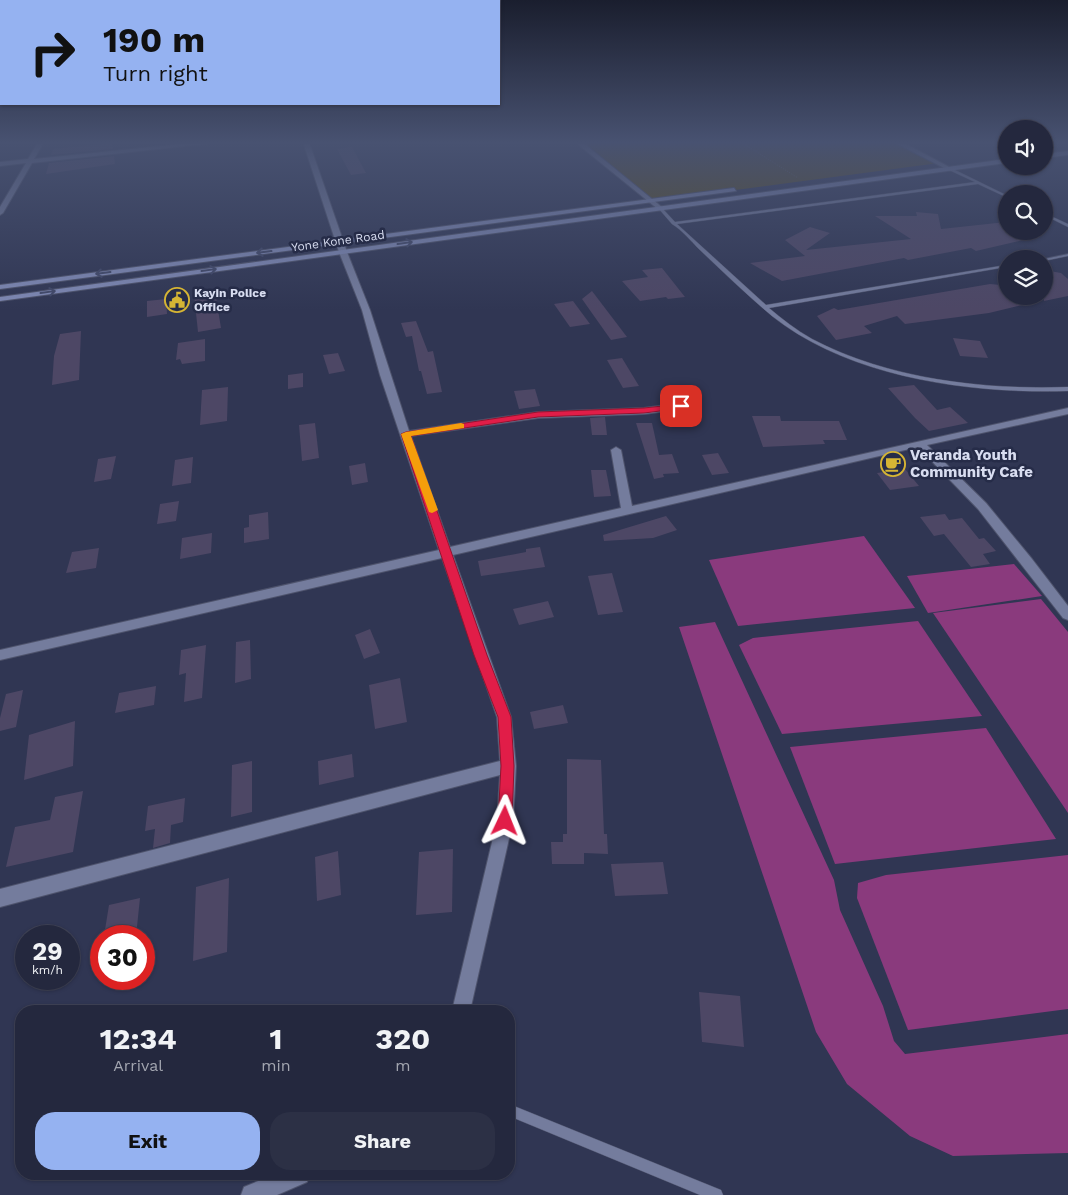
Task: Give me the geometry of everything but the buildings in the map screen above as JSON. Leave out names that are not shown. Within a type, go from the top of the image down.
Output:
[{"type":"street","points":[[0,213],[8,198]]},
{"type":"street","points":[[325,198],[341,247],[366,310],[385,375],[447,552],[480,655],[504,717],[508,766],[505,821],[463,1005]]},
{"type":"street","points":[[648,198],[661,209]]},
{"type":"street","points":[[0,287],[341,247],[470,225],[676,198]]},
{"type":"street","name":"Yone Kone Road","points":[[0,298],[341,247],[474,234],[742,198]]},
{"type":"street","points":[[470,225],[474,234]]},
{"type":"street","points":[[406,434],[538,414],[644,411],[681,406]]},
{"type":"street","points":[[0,655],[920,443],[1068,411]]},
{"type":"street","points":[[920,443],[982,506],[1068,615]]},
{"type":"street","points":[[616,450],[627,510]]},
{"type":"street","points":[[0,898],[508,766]]},
{"type":"street","points":[[252,1195],[286,1180]]},
{"type":"lane","points":[[673,223],[865,198]]},
{"type":"lane","points":[[661,209],[673,223],[764,308],[811,340],[838,352],[879,366],[960,384],[1036,392],[1068,389]]},
{"type":"lane","points":[[1053,218],[1068,226]]},
{"type":"lane","points":[[1053,258],[1068,255]]},
{"type":"lane","points":[[764,308],[998,267]]},
{"type":"lane","points":[[515,1112],[716,1195]]},
{"type":"shaded area","points":[[648,198],[676,198],[652,201]]},
{"type":"shaded area","points":[[864,536],[915,608],[738,626],[709,560]]},
{"type":"shaded area","points":[[1014,564],[1042,596],[928,613],[907,576]]},
{"type":"shaded area","points":[[1041,599],[1068,632],[1068,813],[933,613]]},
{"type":"shaded area","points":[[918,621],[982,716],[782,734],[739,645],[753,638]]},
{"type":"shaded area","points":[[715,622],[834,880],[840,910],[883,1006],[894,1041],[905,1054],[1068,1034],[1068,1153],[953,1156],[910,1136],[847,1084],[816,1032],[679,627]]},
{"type":"shaded area","points":[[986,728],[1056,839],[835,864],[790,747]]},
{"type":"shaded area","points":[[1068,855],[1068,1009],[908,1030],[857,898],[858,883],[886,875]]},
{"type":"slow traffic","points":[[432,510],[406,434],[461,426]]},
{"type":"place","name":"Kayin Police Office","points":[[177,300]]},
{"type":"place","name":"Veranda Youth Community Cafe","points":[[893,464]]},
{"type":"route","points":[[505,821],[508,766],[504,717],[480,655],[406,434],[538,414],[644,411],[681,406]]}]
